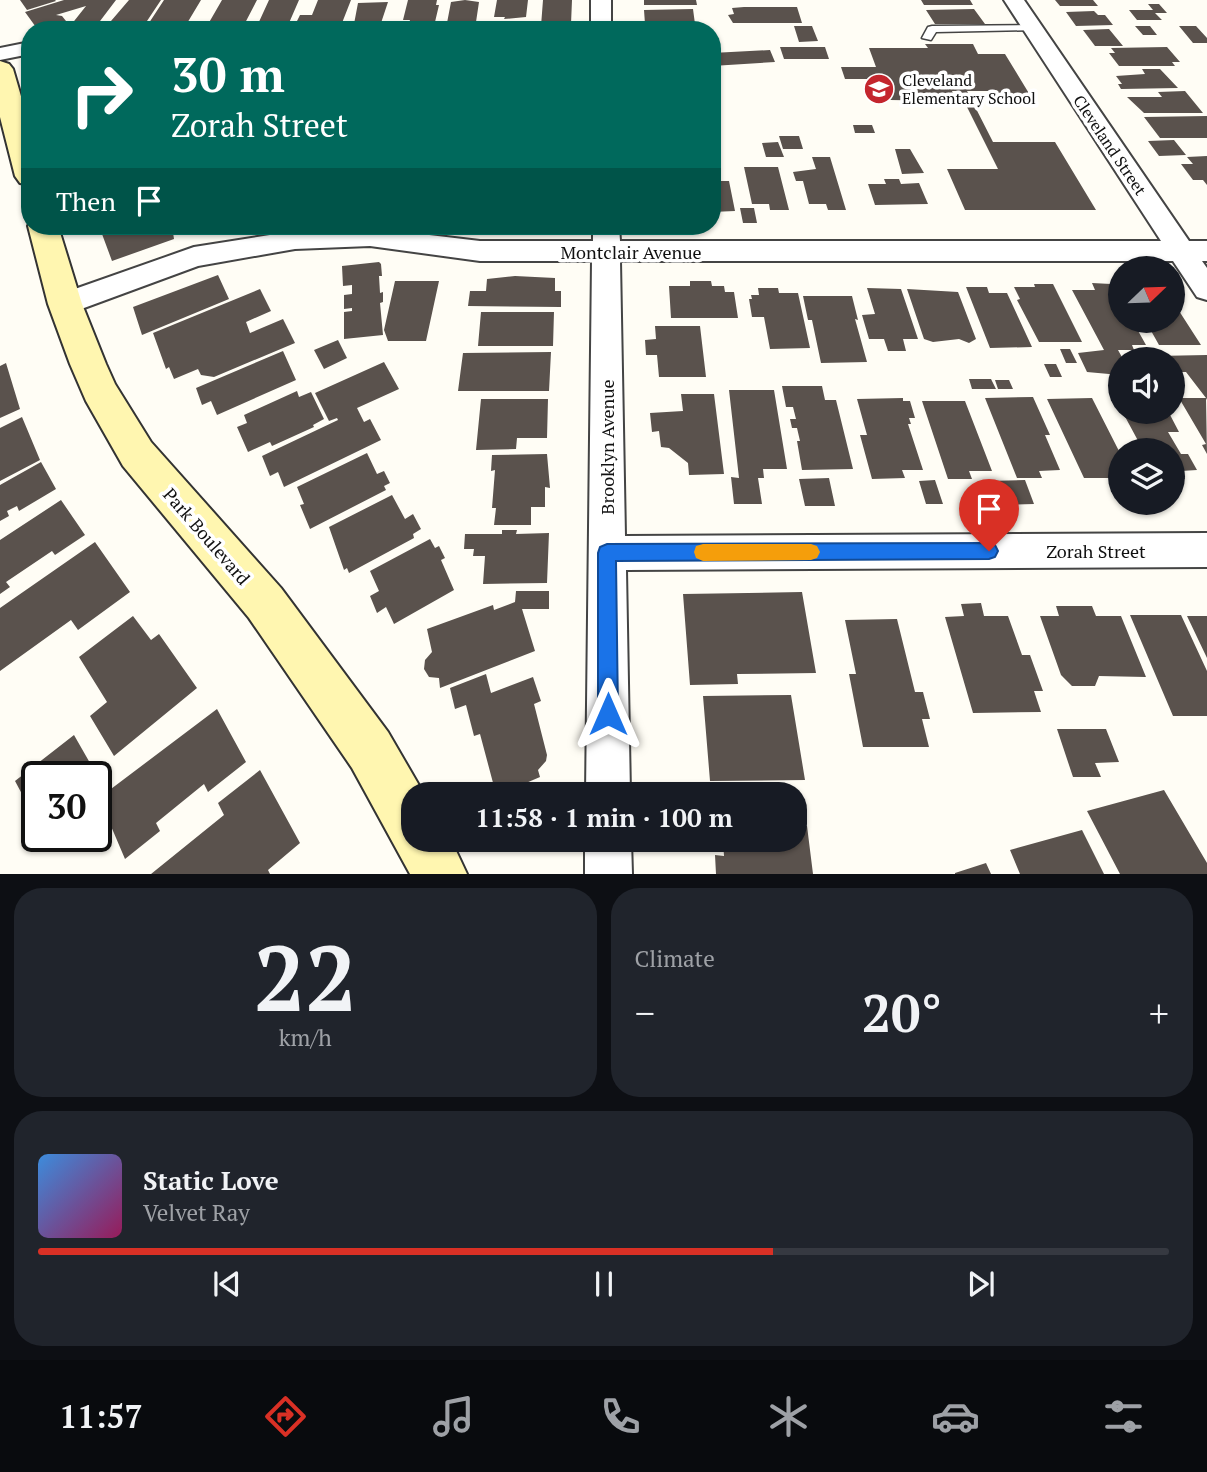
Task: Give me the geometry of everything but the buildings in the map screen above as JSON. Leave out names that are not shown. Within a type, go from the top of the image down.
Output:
[{"type":"main road","points":[[0,69],[21,144]]},
{"type":"main road","name":"Park Boulevard","points":[[46,235],[65,304],[99,390],[137,454],[265,603],[370,750],[401,805]]},
{"type":"main road","points":[[428,852],[440,873]]},
{"type":"street","points":[[601,0],[601,21]]},
{"type":"street","name":"Cleveland Street","points":[[1014,0],[1194,251],[1207,290]]},
{"type":"street","points":[[0,54],[21,50]]},
{"type":"street","name":"Montclair Avenue","points":[[65,304],[194,257],[295,240],[370,237],[480,251],[607,239],[1194,251]]},
{"type":"street","name":"Brooklyn Avenue","points":[[607,239],[608,782]]},
{"type":"street","name":"Zorah Street","points":[[607,553],[1207,550]]},
{"type":"street","points":[[608,852],[609,873]]},
{"type":"lane","points":[[927,37],[932,29],[1032,28]]},
{"type":"slow traffic","points":[[703,552],[811,552]]},
{"type":"place","name":"Cleveland Elementary School","points":[[879,89]]},
{"type":"route","points":[[608,714],[607,553],[989,551]]}]
